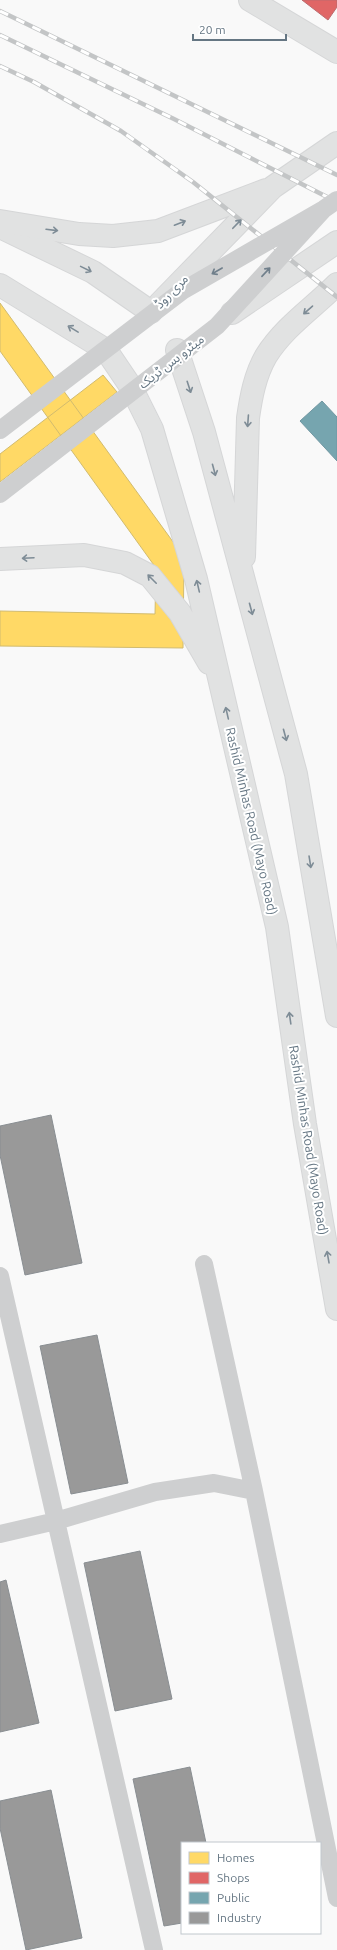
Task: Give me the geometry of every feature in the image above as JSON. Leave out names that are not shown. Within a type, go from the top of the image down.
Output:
[{"type":"main road","points":[[250,0],[337,52]]},
{"type":"main road","name":"مری روڈ","points":[[0,434],[106,350],[151,312],[273,187],[337,143]]},
{"type":"main road","points":[[0,221],[78,234],[113,236],[158,231],[273,187]]},
{"type":"main road","points":[[0,227],[92,272],[151,312]]},
{"type":"main road","points":[[0,489],[130,388],[160,362],[337,242]]},
{"type":"main road","points":[[243,580],[248,418],[251,396],[265,358],[276,342],[298,319],[337,284]]},
{"type":"main road","points":[[0,285],[106,350]]},
{"type":"main road","name":"Rashid Minhas Road (Mayo Road)","points":[[106,350],[130,388],[152,429],[196,579],[277,927],[305,1124],[337,1309]]},
{"type":"main road","points":[[177,350],[204,432],[296,774],[337,1016]]},
{"type":"main road","points":[[0,559],[84,555],[125,563],[150,576],[180,613],[220,681]]},
{"type":"lane","name":"میٹرو بس ٹریک","points":[[0,430],[182,291],[330,205]]},
{"type":"lane","name":"میٹرو بس ٹریک","points":[[0,494],[217,326],[330,205]]},
{"type":"lane","points":[[204,1264],[254,1491],[337,1898]]},
{"type":"lane","points":[[0,1276],[154,1950]]},
{"type":"lane","points":[[0,1534],[56,1521],[155,1492],[214,1483],[254,1491]]},
{"type":"building: Homes","points":[[0,303],[184,557],[183,648],[0,646],[0,611],[155,614],[156,568],[0,351]]},
{"type":"building: Homes","points":[[103,375],[117,392],[0,482],[0,454]]},
{"type":"building: Shops","points":[[302,0],[337,0],[337,7],[328,20]]},
{"type":"building: Public","points":[[322,401],[337,417],[337,461],[300,421]]},
{"type":"building: Industry","points":[[51,1115],[82,1263],[25,1275],[0,1155],[0,1126]]},
{"type":"building: Industry","points":[[97,1335],[128,1483],[71,1494],[40,1346]]},
{"type":"building: Industry","points":[[140,1551],[172,1699],[115,1711],[84,1563]]},
{"type":"building: Industry","points":[[6,1580],[39,1723],[0,1732],[0,1582]]},
{"type":"building: Industry","points":[[190,1767],[206,1842],[181,1842],[181,1923],[164,1926],[133,1779]]},
{"type":"building: Industry","points":[[51,1790],[82,1938],[26,1950],[0,1828],[0,1801]]},
{"type":"railway","points":[[0,11],[337,175]]},
{"type":"railway","points":[[0,35],[174,119],[337,202]]},
{"type":"railway","points":[[0,66],[34,82],[121,131],[193,182],[337,297]]}]
